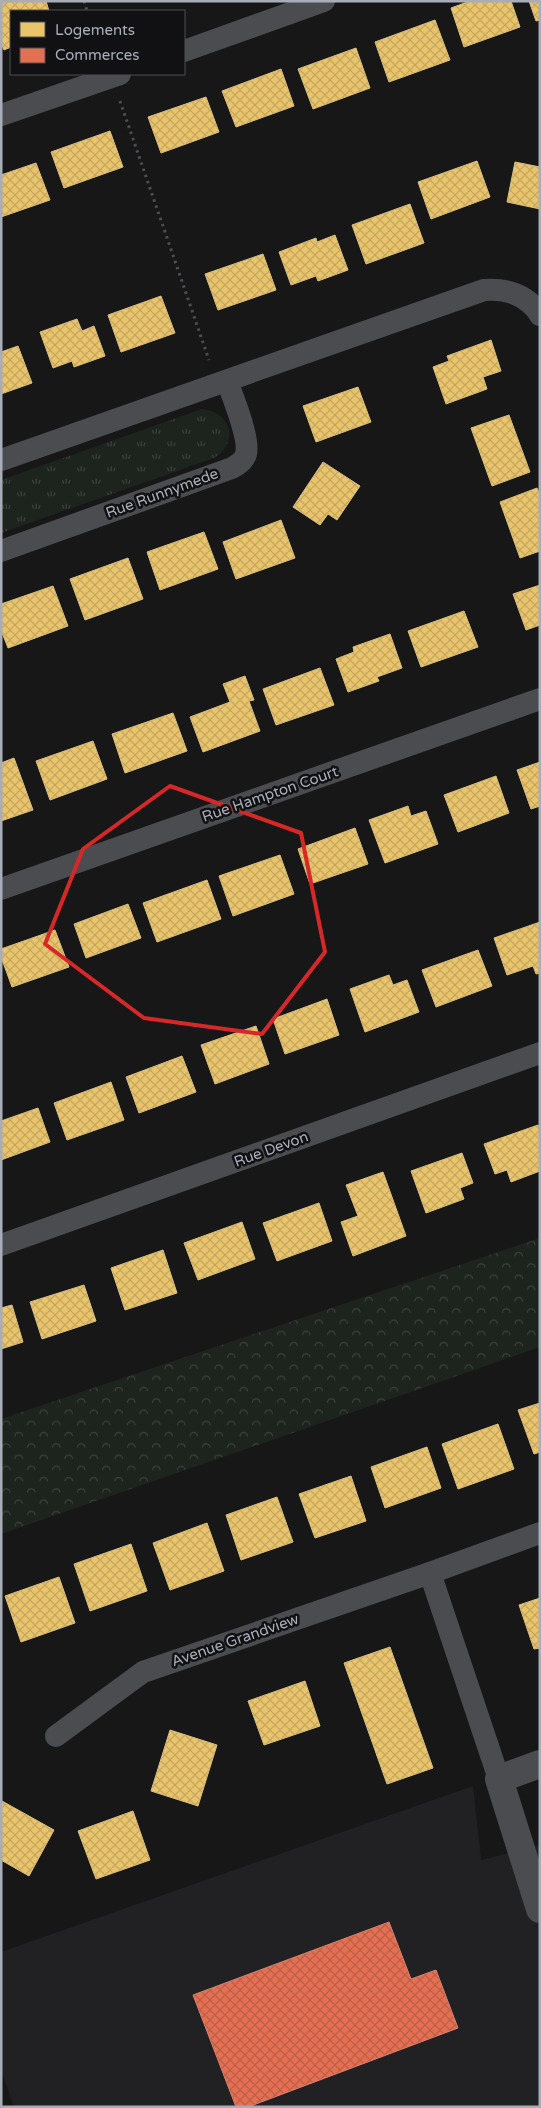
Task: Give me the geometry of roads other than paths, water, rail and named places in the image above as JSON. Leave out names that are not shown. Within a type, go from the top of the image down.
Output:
[{"type":"street","points":[[185,51],[324,1]]},
{"type":"street","points":[[1,115],[119,85]]},
{"type":"street","points":[[1,460],[484,290],[498,289],[512,292],[524,298],[535,307],[540,315]]},
{"type":"street","name":"Rue Runnymede","points":[[1,551],[240,464],[246,455],[246,445],[237,406],[227,380]]},
{"type":"street","name":"Rue Hampton Court","points":[[1,889],[540,699]]},
{"type":"street","name":"Rue Devon","points":[[1,1245],[540,1053]]},
{"type":"street","name":"Avenue Grandview","points":[[56,1736],[143,1672],[430,1574],[540,1533]]},
{"type":"street","points":[[430,1574],[540,1908]]},
{"type":"street","points":[[499,1779],[540,1764]]}]
